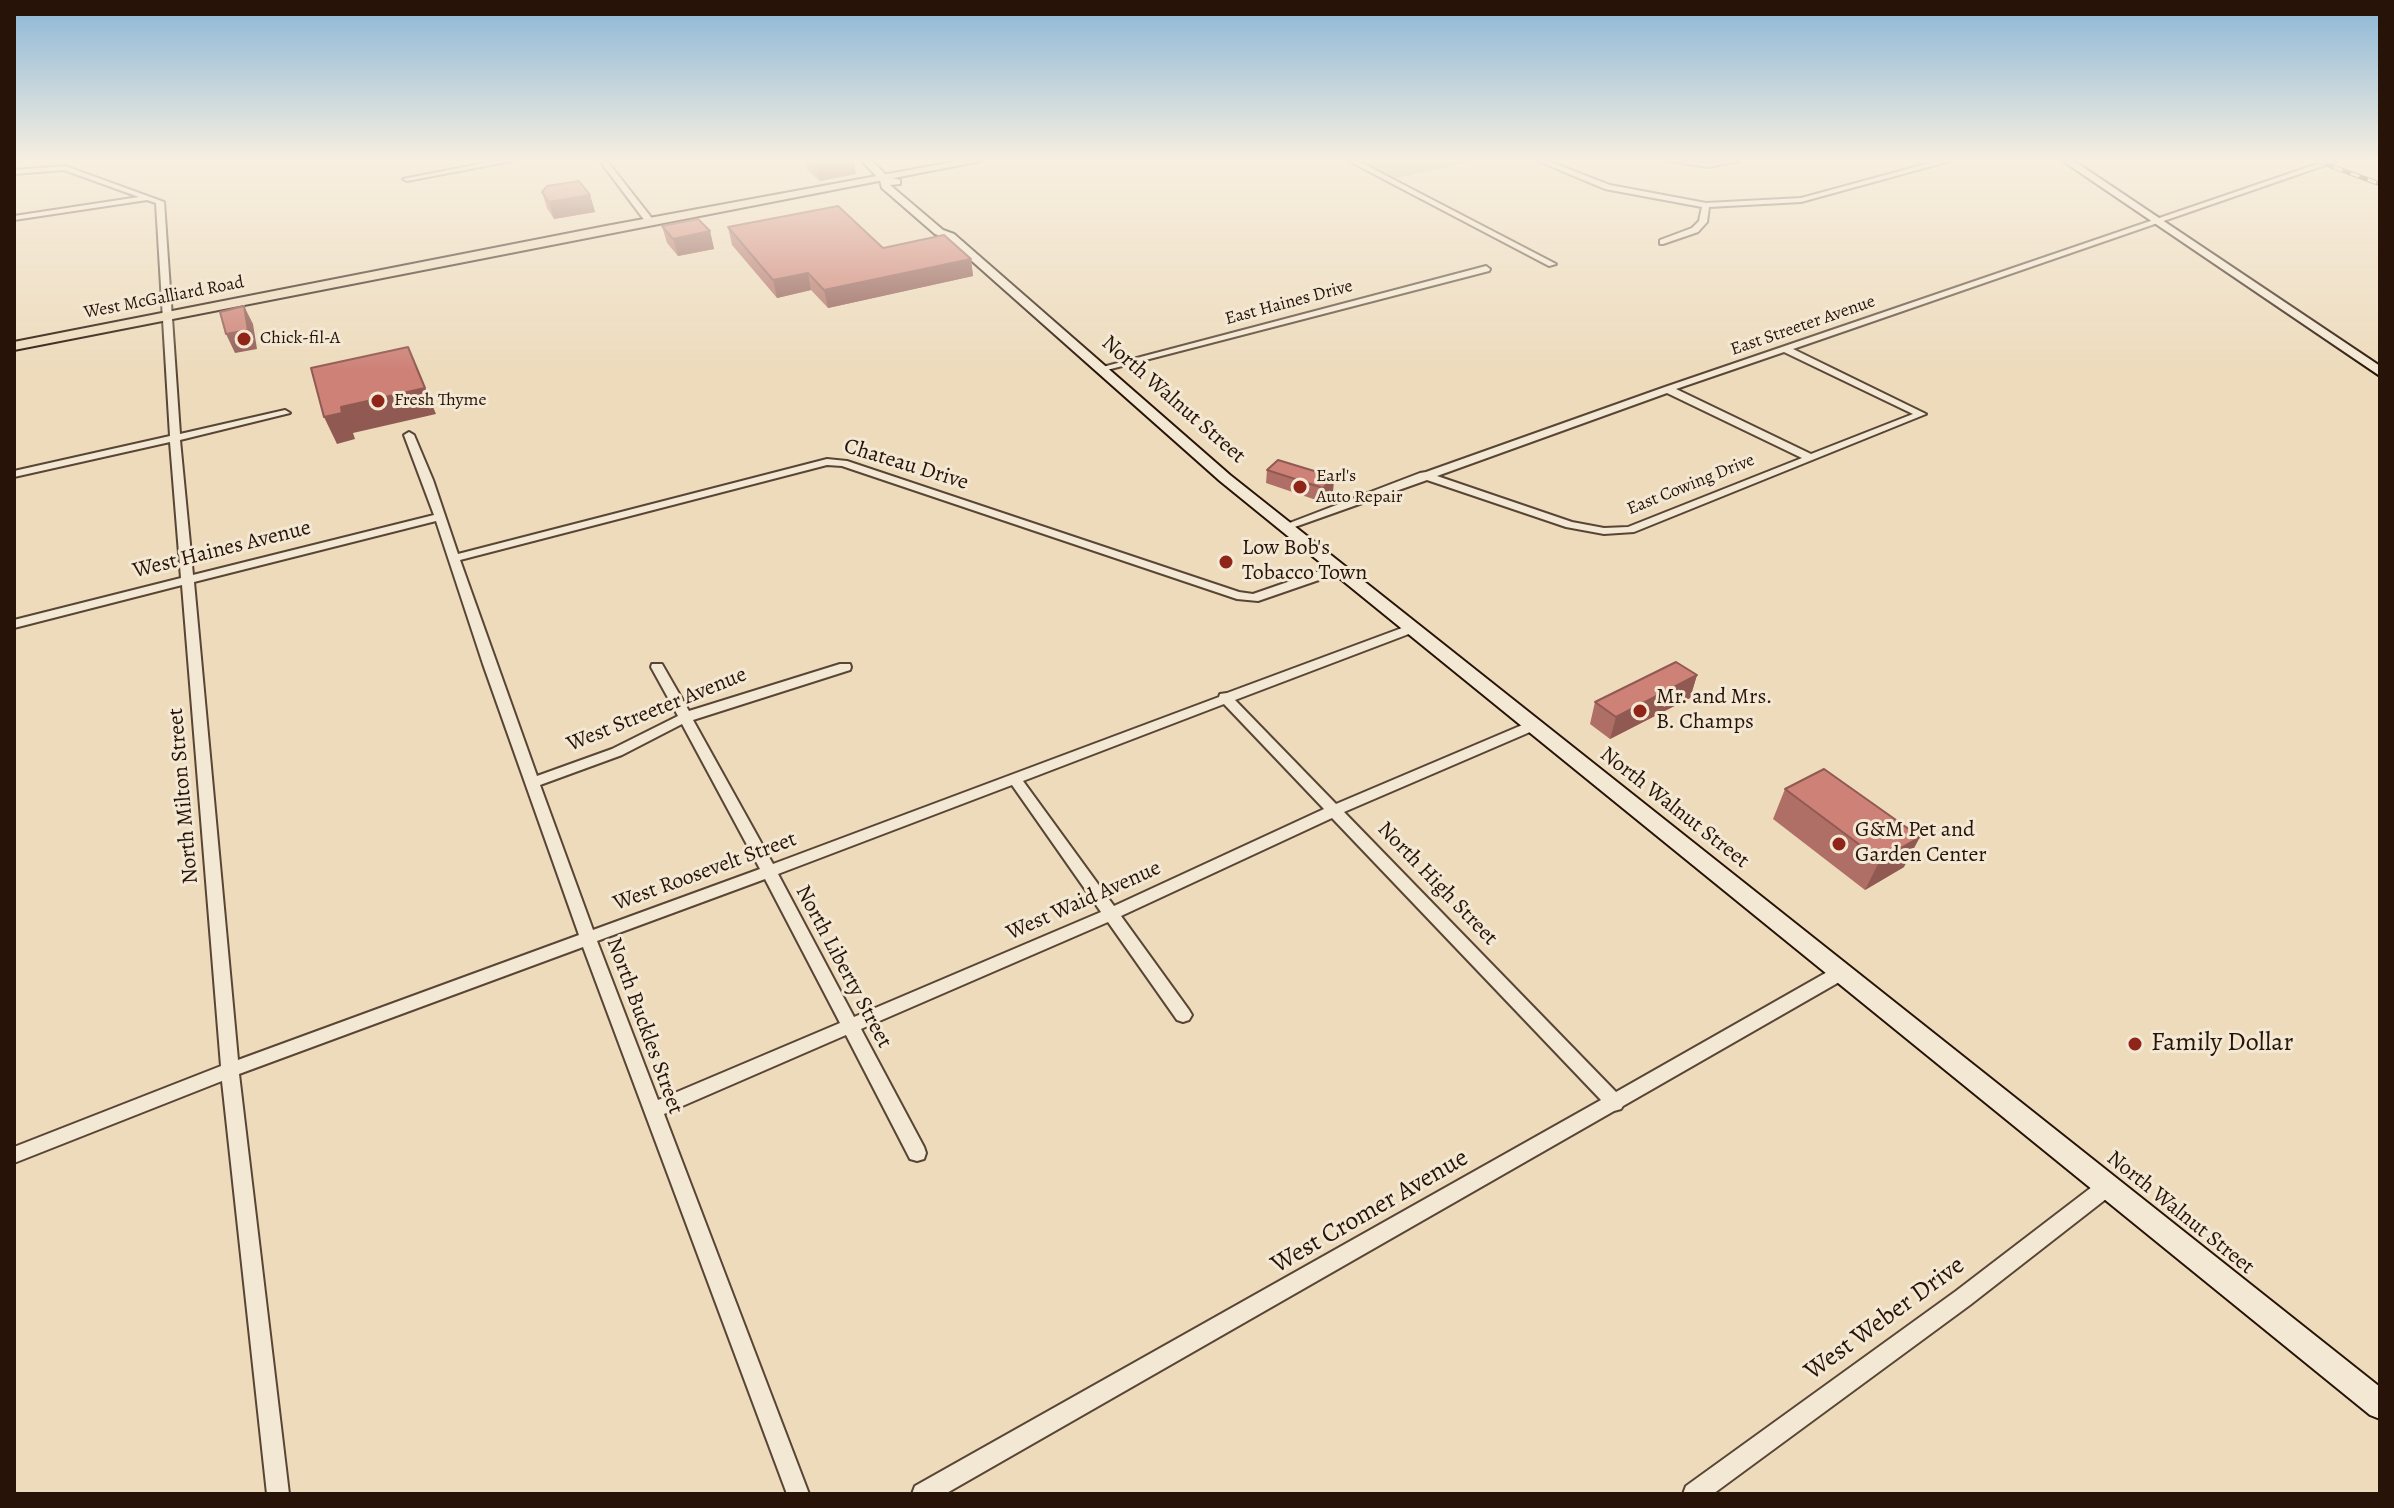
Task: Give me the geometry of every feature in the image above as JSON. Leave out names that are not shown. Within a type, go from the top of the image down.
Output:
[{"type":"main road","name":"West McGalliard Road","points":[[14,346],[509,250],[532,250],[622,231]]},
{"type":"main road","name":"North Walnut Street","points":[[938,231],[950,236],[1100,369],[1410,629],[2380,1405]]},
{"type":"main road","points":[[2170,231],[2380,372]]},
{"type":"street","name":"North Milton Street","points":[[162,231],[175,437],[230,1070],[278,1494]]},
{"type":"street","points":[[1489,231],[1552,264]]},
{"type":"street","points":[[1663,242],[1691,231]]},
{"type":"street","name":"East Streeter Avenue","points":[[1285,527],[1668,389],[2132,231]]},
{"type":"street","name":"East Haines Drive","points":[[1100,369],[1486,269]]},
{"type":"street","name":"East Cowing Drive","points":[[1424,475],[1570,525],[1622,531],[1921,414],[1785,349]]},
{"type":"street","points":[[1668,389],[1808,457]]},
{"type":"street","points":[[14,474],[285,413]]},
{"type":"street","name":"North Buckles Street","points":[[409,435],[588,938],[798,1494]]},
{"type":"street","name":"Chateau Drive","points":[[455,558],[827,462],[843,463],[1237,595],[1254,598],[1338,569]]},
{"type":"street","name":"West Haines Avenue","points":[[14,624],[439,517]]},
{"type":"street","name":"West Roosevelt Street","points":[[14,1155],[230,1070],[768,872],[1410,629]]},
{"type":"street","name":"North Liberty Street","points":[[657,667],[730,797],[917,1153]]},
{"type":"street","name":"West Streeter Avenue","points":[[532,783],[617,752],[683,718],[772,687],[845,667]]},
{"type":"street","name":"North High Street","points":[[1225,697],[1615,1103]]},
{"type":"street","name":"West Waid Avenue","points":[[652,1111],[1111,914],[1336,810],[1532,726]]},
{"type":"street","points":[[1014,778],[1183,1015]]},
{"type":"street","name":"West Cromer Avenue","points":[[923,1494],[1842,972]]},
{"type":"street","name":"West Weber Drive","points":[[1694,1494],[1963,1298],[2108,1186]]},
{"type":"building","points":[[667,231],[708,231],[673,239]]},
{"type":"building","points":[[732,231],[865,231],[883,248],[944,235],[971,259],[824,290],[808,273],[773,280]]},
{"type":"building","points":[[244,306],[248,330],[226,334],[220,312]]},
{"type":"building","points":[[408,347],[425,388],[341,407],[342,413],[324,417],[311,368]]},
{"type":"building","points":[[1278,460],[1334,477],[1323,488],[1267,470]]},
{"type":"building","points":[[1676,662],[1697,675],[1616,717],[1595,702]]},
{"type":"building","points":[[1824,769],[1920,837],[1880,860],[1785,789]]},
{"type":"place","name":"Chick-fil-A","points":[[244,339]]},
{"type":"place","name":"Fresh Thyme","points":[[378,401]]},
{"type":"place","name":"Earl's Auto Repair","points":[[1300,487]]},
{"type":"place","name":"Low Bob's Tobacco Town","points":[[1226,562]]},
{"type":"place","name":"Mr. and Mrs. B. Champs","points":[[1640,711]]},
{"type":"place","name":"G&M Pet and Garden Center","points":[[1839,844]]},
{"type":"place","name":"Family Dollar","points":[[2135,1044]]}]
